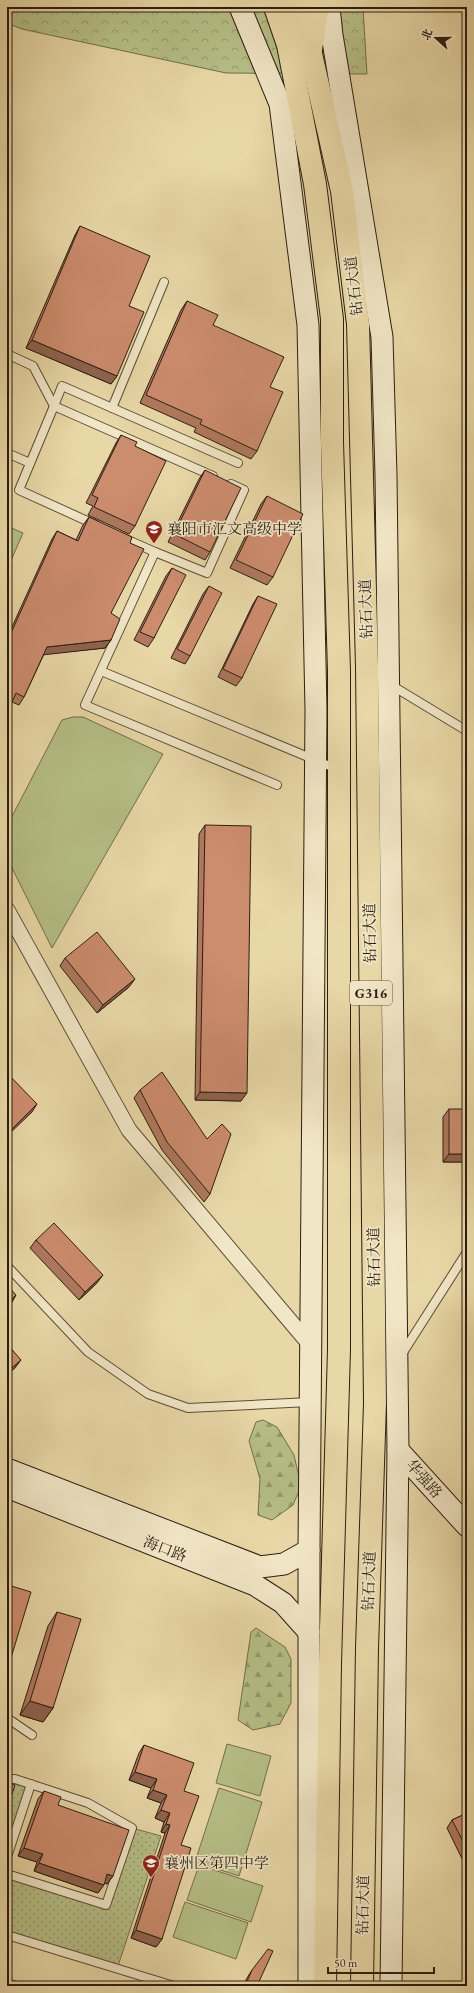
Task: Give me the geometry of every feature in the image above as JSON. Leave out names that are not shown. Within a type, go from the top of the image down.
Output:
[{"type":"highway","points":[[258,7],[278,42],[300,107]]},
{"type":"highway","name":"钻石大道","points":[[275,7],[288,45],[315,184],[332,319],[332,442],[339,671],[339,1373],[330,1664],[325,1986]]},
{"type":"highway","name":"钻石大道","points":[[296,7],[311,54],[342,191],[358,324],[360,446],[368,667],[375,1395],[367,1648],[362,1986]]},
{"type":"highway","points":[[311,54],[318,7]]},
{"type":"street","points":[[240,7],[280,104],[308,325],[316,760],[312,1347],[309,1550],[309,1986]]},
{"type":"street","points":[[329,7],[332,35],[382,336],[389,683],[398,1450],[391,1986]]},
{"type":"street","points":[[7,910],[129,1130],[312,1347],[339,1373]]},
{"type":"street","points":[[374,1449],[398,1450]]},
{"type":"street","name":"华强路","points":[[398,1450],[467,1526]]},
{"type":"street","name":"海口路","points":[[7,1469],[260,1567],[284,1564],[309,1550]]},
{"type":"street","name":"海口路","points":[[7,1487],[255,1585],[283,1603],[309,1632]]},
{"type":"lane","points":[[112,408],[164,282]]},
{"type":"lane","points":[[7,354],[33,366],[54,406],[244,490],[207,573],[155,552],[19,490],[54,406],[62,386],[238,464]]},
{"type":"lane","points":[[7,453],[30,463]]},
{"type":"lane","points":[[155,552],[85,705],[277,784]]},
{"type":"lane","points":[[101,672],[316,760],[339,771]]},
{"type":"lane","points":[[389,683],[467,731]]},
{"type":"lane","points":[[397,1362],[467,1252]]},
{"type":"lane","points":[[7,1266],[88,1352],[148,1394],[188,1408],[311,1402]]},
{"type":"lane","points":[[7,1718],[32,1735]]},
{"type":"lane","points":[[7,1779],[15,1779],[88,1803],[132,1828],[106,1905],[7,1874]]},
{"type":"lane","points":[[7,1857],[31,1784]]},
{"type":"lane","points":[[7,1935],[174,1986]]},
{"type":"green space","points":[[7,7],[363,7],[367,74],[226,73],[22,29],[7,23]]},
{"type":"green space","points":[[7,526],[23,533],[9,565],[7,565]]},
{"type":"green space","points":[[73,717],[83,717],[163,754],[52,948],[7,858],[7,826],[62,720]]},
{"type":"green space","points":[[263,1420],[277,1427],[294,1455],[301,1486],[293,1505],[272,1520],[258,1515],[260,1479],[249,1441],[256,1422]]},
{"type":"green space","points":[[256,1628],[285,1647],[291,1659],[291,1703],[280,1724],[253,1730],[238,1720],[251,1632]]},
{"type":"green space","points":[[227,1744],[271,1756],[260,1796],[216,1783]]},
{"type":"green space","points":[[7,1779],[31,1784],[7,1857]]},
{"type":"green space","points":[[219,1788],[262,1802],[239,1876],[195,1862]]},
{"type":"green space","points":[[132,1828],[161,1836],[117,1969],[7,1935],[7,1874],[106,1905]]},
{"type":"green space","points":[[199,1865],[263,1886],[251,1922],[187,1900]]},
{"type":"green space","points":[[185,1902],[248,1923],[236,1959],[173,1937]]},
{"type":"green space","points":[[7,1978],[30,1986],[7,1986]]},
{"type":"building","points":[[80,226],[150,256],[129,306],[144,312],[117,376],[32,340]]},
{"type":"building","points":[[187,301],[218,315],[213,325],[284,357],[270,387],[283,392],[257,451],[200,424],[202,420],[146,395]]},
{"type":"building","points":[[121,435],[137,442],[135,446],[166,461],[135,526],[94,507],[98,498],[92,495]]},
{"type":"building","points":[[205,470],[241,488],[210,552],[174,534]]},
{"type":"building","points":[[267,496],[303,514],[273,577],[236,560]]},
{"type":"building","points":[[89,517],[132,537],[130,543],[144,549],[111,613],[120,619],[111,640],[47,647],[24,697],[16,693],[7,713],[7,642],[57,531],[78,541]]},
{"type":"building","points":[[172,568],[186,575],[154,638],[140,632]]},
{"type":"building","points":[[209,586],[222,593],[190,656],[177,649]]},
{"type":"building","points":[[258,596],[277,604],[242,678],[223,669]]},
{"type":"building","points":[[205,825],[251,826],[247,1093],[200,1092]]},
{"type":"building","points":[[97,932],[135,979],[103,1005],[65,958]]},
{"type":"building","points":[[162,1072],[207,1139],[222,1124],[231,1134],[210,1194],[167,1142],[140,1090]]},
{"type":"building","points":[[7,1073],[37,1104],[7,1134]]},
{"type":"building","points":[[449,1109],[467,1109],[467,1154],[449,1154]]},
{"type":"building","points":[[54,1223],[103,1275],[85,1292],[36,1240]]},
{"type":"building","points":[[7,1285],[16,1295],[7,1304]]},
{"type":"building","points":[[7,1344],[21,1360],[7,1372]]},
{"type":"building","points":[[8,1585],[31,1592],[7,1671],[7,1589]]},
{"type":"building","points":[[57,1612],[81,1619],[53,1708],[30,1701]]},
{"type":"building","points":[[144,1745],[194,1763],[184,1791],[199,1796],[181,1845],[191,1848],[162,1939],[136,1930],[170,1825],[166,1824],[170,1813],[161,1810],[167,1795],[153,1790],[157,1779],[135,1772]]},
{"type":"building","points":[[7,1782],[15,1785],[7,1809]]},
{"type":"building","points":[[44,1791],[61,1797],[58,1805],[129,1830],[113,1876],[107,1874],[104,1885],[39,1863],[43,1854],[24,1848]]},
{"type":"building","points":[[467,1813],[467,1849],[452,1820]]},
{"type":"building","points":[[268,1949],[273,1951],[257,1986],[245,1986],[252,1970]]},
{"type":"place","name":"襄阳市汇文高级中学","points":[[154,544]]},
{"type":"place","name":"襄州区第四中学","points":[[151,1878]]}]
